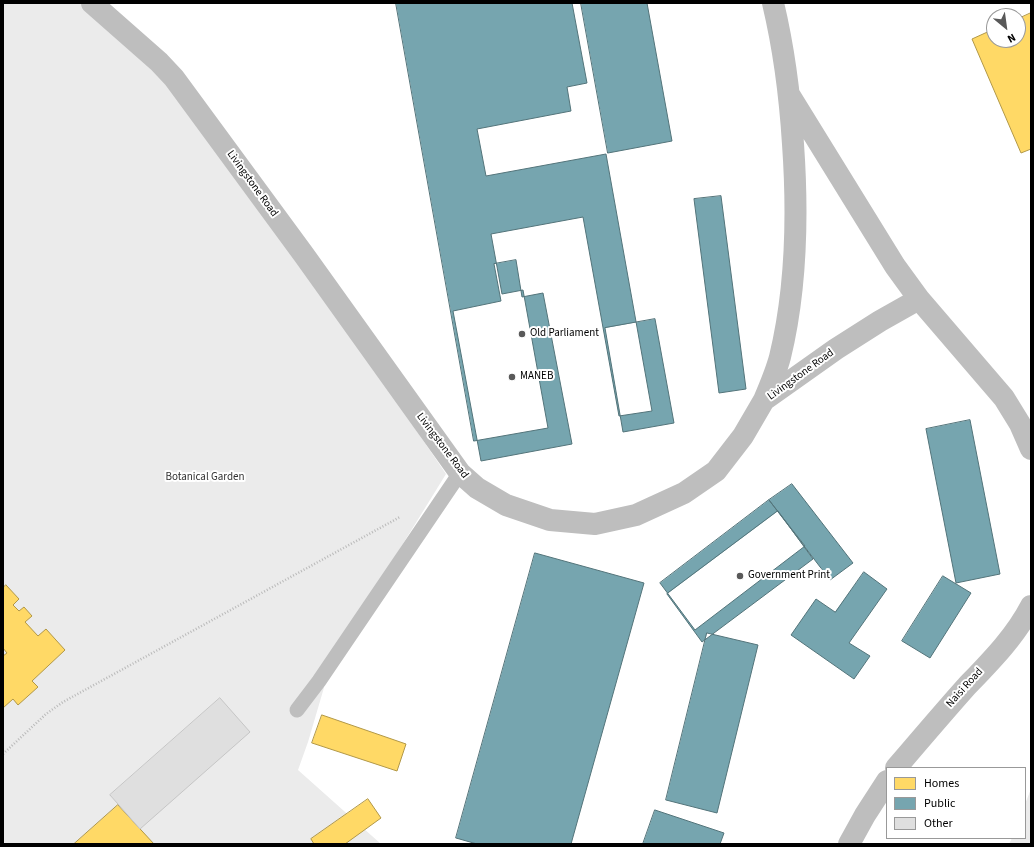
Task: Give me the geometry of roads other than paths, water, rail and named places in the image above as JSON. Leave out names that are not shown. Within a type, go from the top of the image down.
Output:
[{"type":"street","name":"Livingstone Road","points":[[92,3],[159,62],[186,93],[460,472],[477,488],[506,505],[550,520],[595,524],[636,515],[684,493],[716,471],[743,436],[764,400],[836,349],[880,321],[919,299]]},
{"type":"street","points":[[764,400],[779,359],[786,327],[793,283],[796,229],[796,180],[790,96],[779,28],[773,3]]},
{"type":"street","points":[[790,96],[895,266],[919,299],[1004,398],[1020,424],[1031,449]]},
{"type":"street","name":"Naisi Road","points":[[897,767],[931,726],[1009,640],[1025,618],[1031,606]]},
{"type":"street","points":[[849,844],[886,782]]},
{"type":"lane","points":[[297,710],[319,681],[460,472]]},
{"type":"place","name":"Old Parliament","points":[[522,334]]},
{"type":"place","name":"MANEB","points":[[512,377]]},
{"type":"place","name":"Government Print","points":[[740,576]]},
{"type":"park label","name":"Botanical Garden","points":[[205,478]]}]
